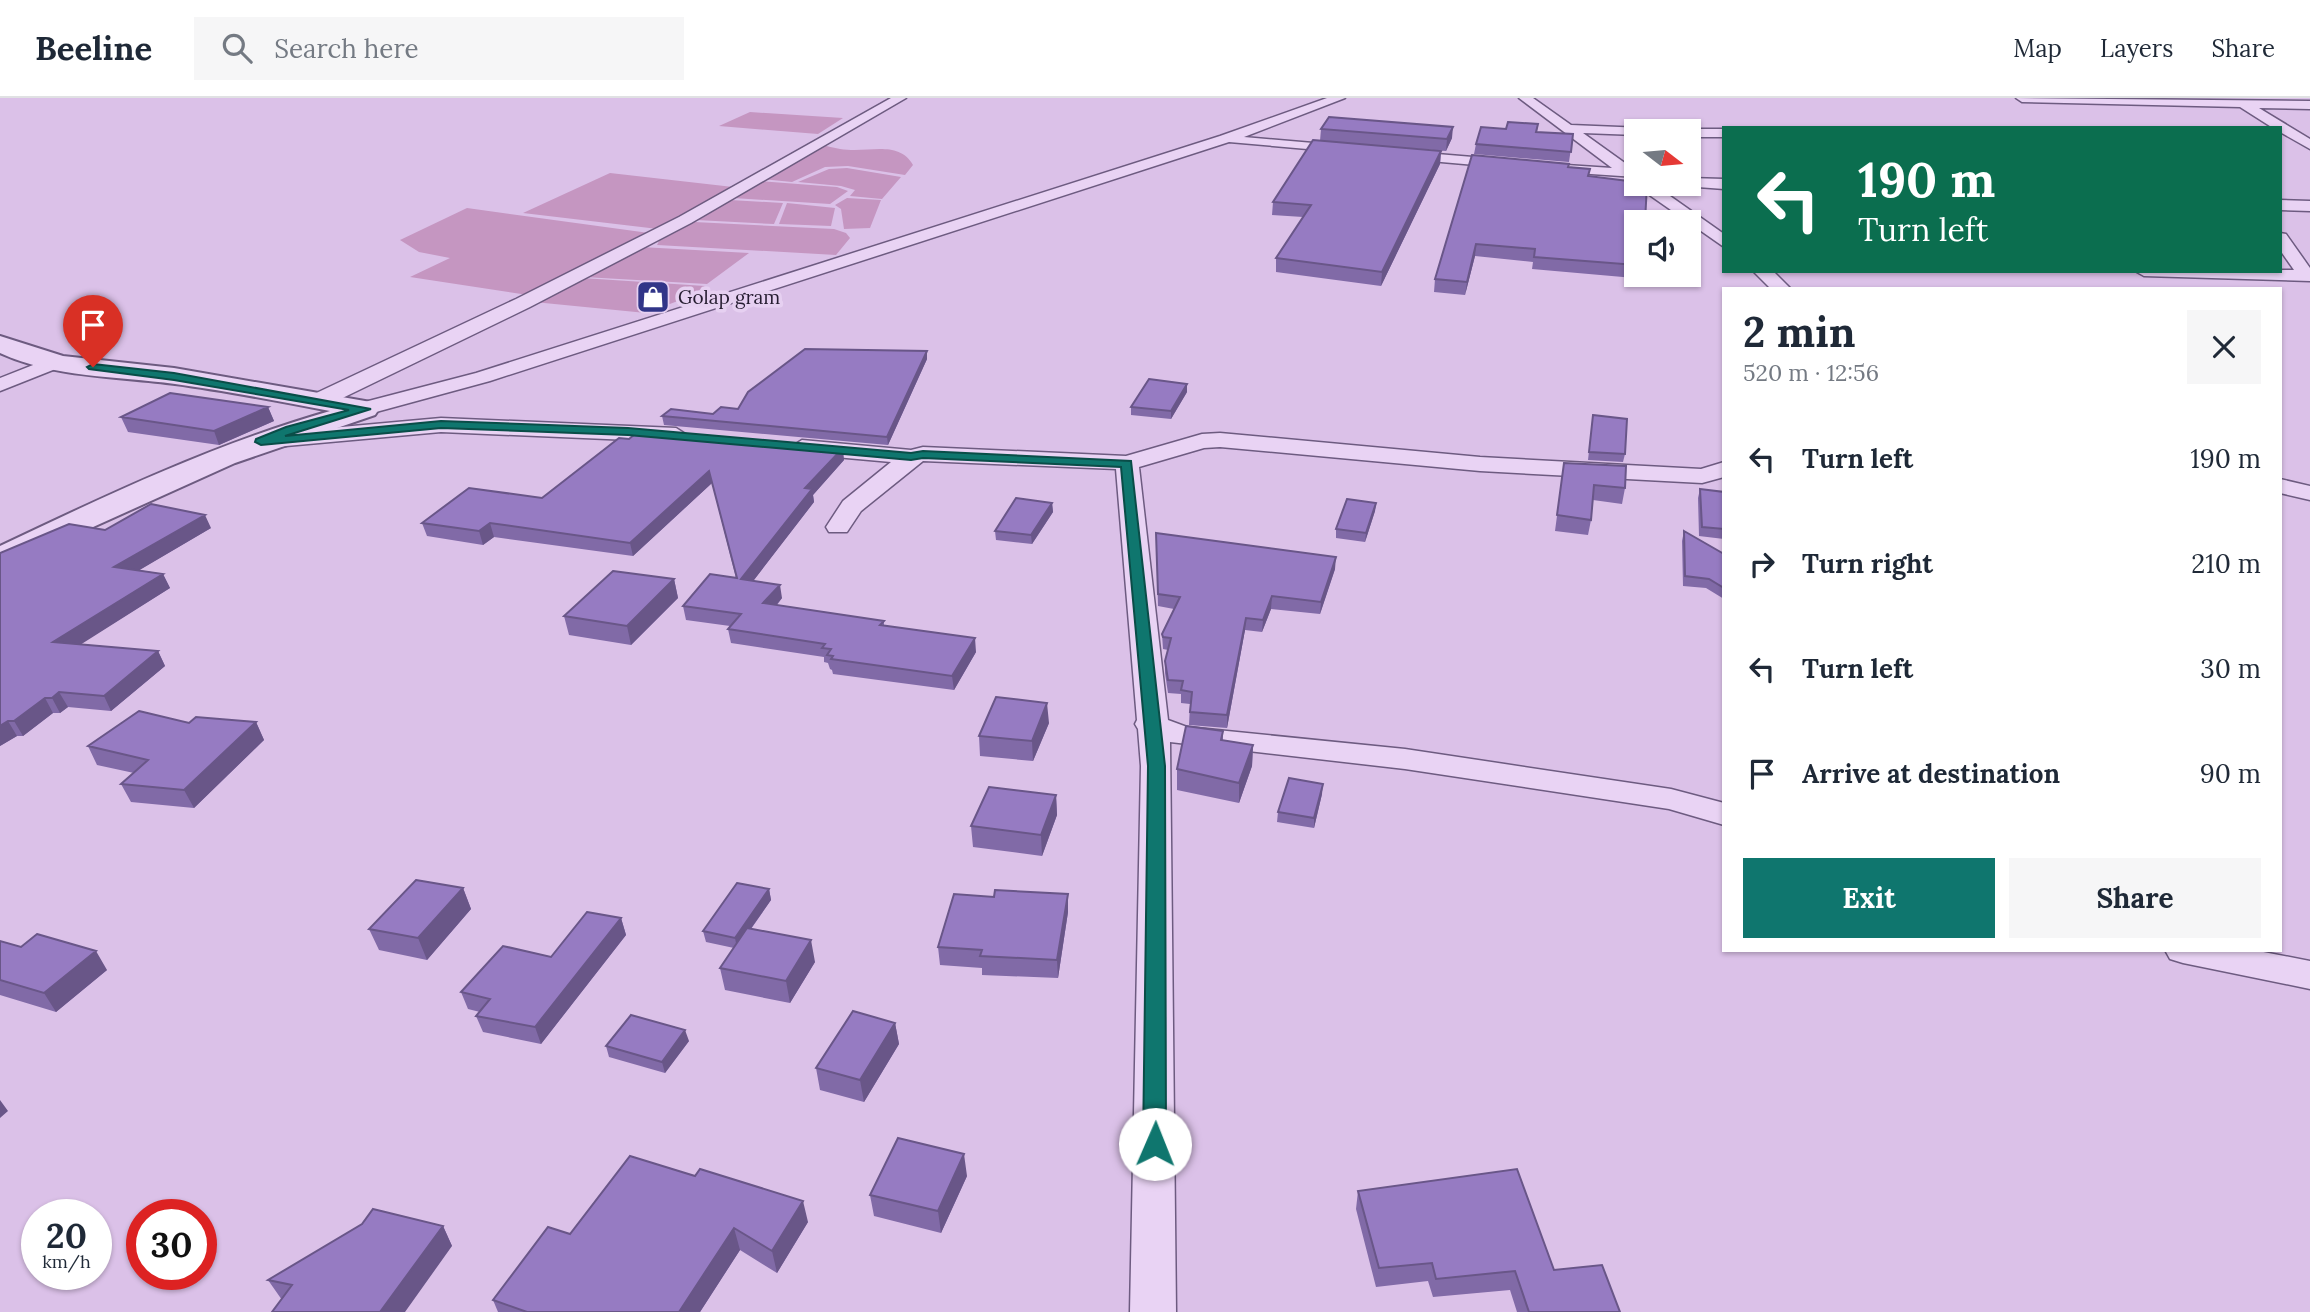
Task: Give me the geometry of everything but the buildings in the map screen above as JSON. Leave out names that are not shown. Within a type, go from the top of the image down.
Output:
[{"type":"street","points":[[318,401],[523,303],[685,220],[900,98]]},
{"type":"street","points":[[0,559],[141,491],[290,430],[483,377],[1225,139],[1339,98]]},
{"type":"street","points":[[1525,98],[1624,169]]},
{"type":"street","points":[[2022,98],[2310,105]]},
{"type":"street","points":[[2244,104],[2279,126]]},
{"type":"street","points":[[2282,128],[2310,146]]},
{"type":"street","points":[[1569,129],[1624,131]]},
{"type":"street","points":[[1701,133],[1722,134]]},
{"type":"street","points":[[1225,139],[1363,152]]},
{"type":"street","points":[[2282,146],[2310,146]]},
{"type":"street","points":[[1390,154],[1531,166],[1624,178]]},
{"type":"street","points":[[1701,183],[1722,184]]},
{"type":"street","points":[[1661,196],[1722,241]]},
{"type":"street","points":[[2282,205],[2310,206]]},
{"type":"street","points":[[2205,273],[2307,276],[2282,241]]},
{"type":"street","points":[[1764,273],[1780,287]]},
{"type":"street","points":[[0,344],[18,354],[56,362],[174,376],[365,409]]},
{"type":"street","points":[[0,385],[56,362]]},
{"type":"street","points":[[261,442],[441,425],[628,431],[702,438]]},
{"type":"street","points":[[781,446],[911,457],[923,454],[1127,463],[1202,441],[1220,440],[1494,464],[1702,476],[1722,470]]},
{"type":"street","points":[[838,527],[852,506],[911,457]]},
{"type":"street","points":[[1127,463],[1150,724],[1157,766],[1153,1312]]},
{"type":"street","points":[[2282,486],[2310,493]]},
{"type":"street","points":[[1150,724],[1182,736],[1405,759],[1671,799],[1722,813]]},
{"type":"street","points":[[2193,952],[2310,975]]},
{"type":"shaded area","points":[[750,112],[843,118],[818,134],[719,126]]},
{"type":"shaded area","points":[[822,145],[847,150],[893,150],[908,158],[913,165],[905,175],[848,166],[825,167],[792,182],[762,179]]},
{"type":"shaded area","points":[[847,168],[901,177],[882,199],[850,196],[855,190],[841,186],[798,182],[829,169]]},
{"type":"shaded area","points":[[610,173],[733,187],[658,229],[523,213]]},
{"type":"shaded area","points":[[760,181],[837,187],[848,191],[830,204],[733,198]]},
{"type":"shaded area","points":[[847,198],[881,200],[870,228],[844,229],[841,209],[835,205]]},
{"type":"shaded area","points":[[730,200],[783,203],[774,224],[696,220]]},
{"type":"shaded area","points":[[787,203],[835,208],[831,226],[779,224]]},
{"type":"shaded area","points":[[467,208],[649,233],[528,295],[410,277],[450,258],[419,252],[400,240]]},
{"type":"shaded area","points":[[694,222],[834,229],[846,233],[850,238],[836,255],[657,245],[659,241]]},
{"type":"shaded area","points":[[641,247],[749,253],[707,284],[584,277]]},
{"type":"shaded area","points":[[582,278],[705,286],[691,296],[646,313],[534,302]]},
{"type":"place","name":"Golap gram","points":[[653,297]]},
{"type":"route","points":[[93,367],[174,376],[365,409],[290,430],[261,442],[441,425],[628,431],[911,457],[923,454],[1127,463],[1150,724],[1157,766],[1155,1144]]}]
